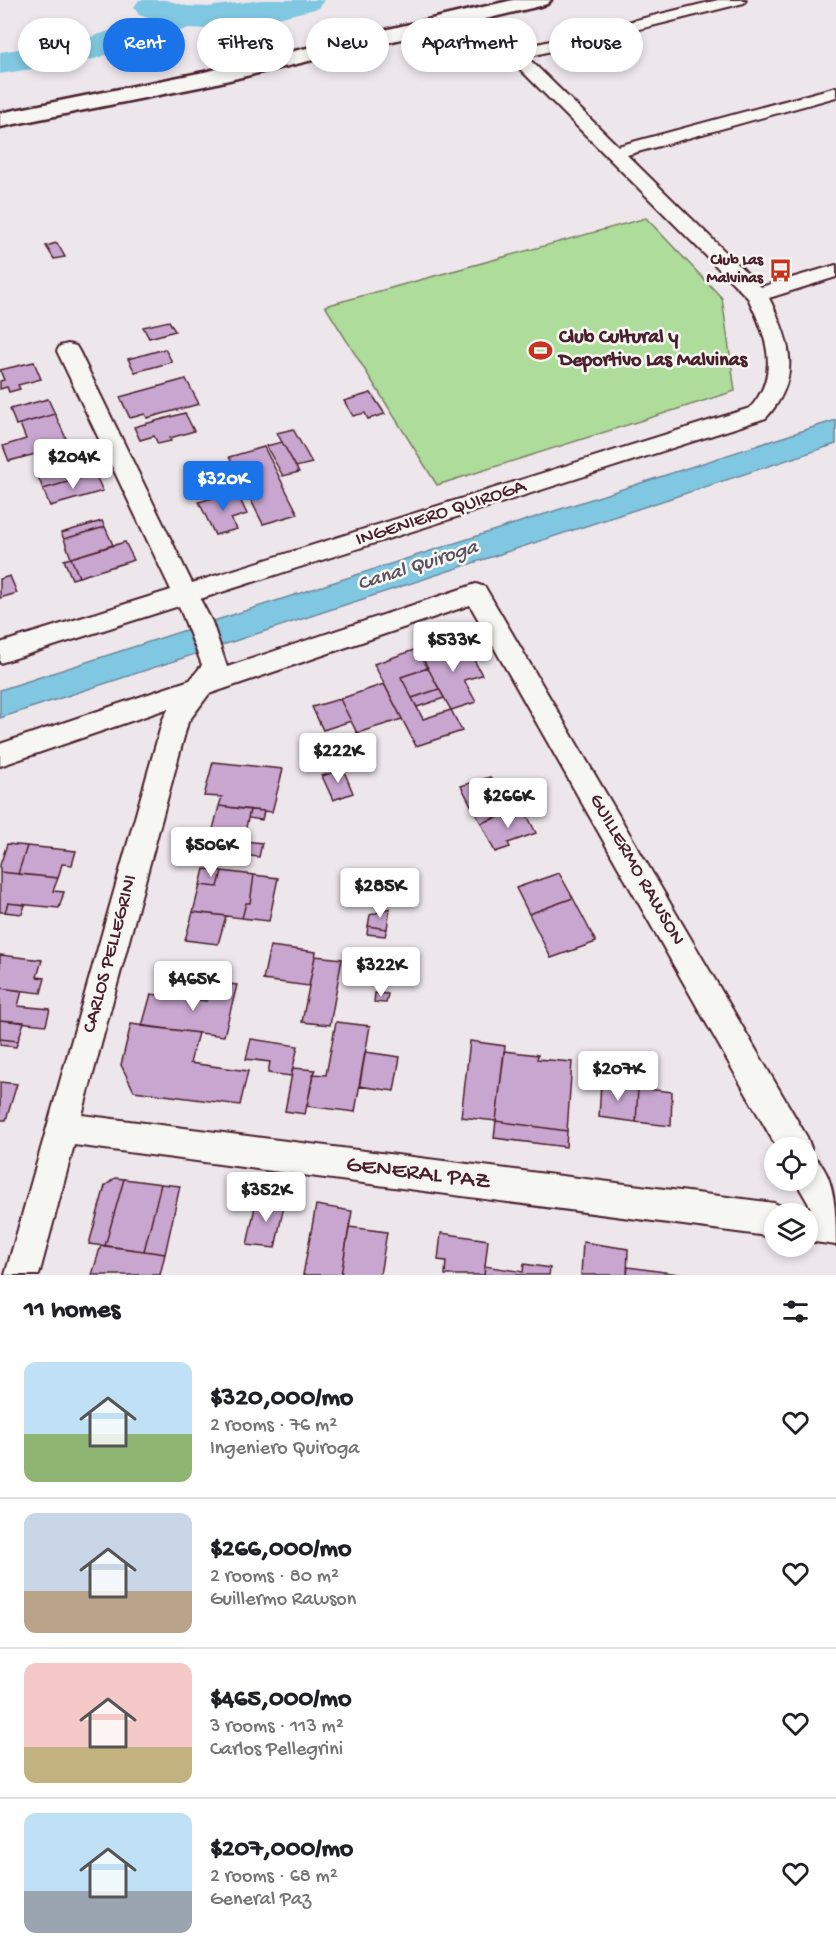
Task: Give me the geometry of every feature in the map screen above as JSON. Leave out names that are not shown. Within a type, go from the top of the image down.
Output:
[{"type":"main road","points":[[0,120],[204,79],[540,0]]},
{"type":"street","name":"INGENIERO QUIROGA","points":[[0,653],[758,413],[774,395],[779,376],[778,348],[774,331],[757,295],[515,55],[738,0]]},
{"type":"street","points":[[614,153],[836,92]]},
{"type":"street","points":[[757,295],[836,271]]},
{"type":"street","name":"CARLOS PELLEGRINI","points":[[22,1275],[176,719],[215,666],[199,622],[68,351]]},
{"type":"street","name":"GUILLERMO RAWSON","points":[[200,687],[476,593],[789,1137]]},
{"type":"street","points":[[0,755],[200,687]]},
{"type":"street","name":"GENERAL PAZ","points":[[62,1128],[764,1219]]},
{"type":"street","points":[[818,1188],[836,1219]]},
{"type":"street","points":[[818,1226],[836,1228]]},
{"type":"green space","name":"Club Cultural y Deportivo Las Malvinas","points":[[646,218],[722,298],[735,391],[437,485],[325,306]]},
{"type":"water","name":"Canal Quiroga","points":[[836,420],[836,444],[0,718],[0,690]]},
{"type":"building","points":[[57,243],[65,257],[54,259],[46,246]]},
{"type":"building","points":[[169,321],[175,331],[149,338],[143,327]]},
{"type":"building","points":[[165,349],[172,362],[135,372],[128,359]]},
{"type":"building","points":[[34,362],[41,379],[18,385],[20,389],[9,392],[7,387],[0,389],[0,381],[4,380],[0,370]]},
{"type":"building","points":[[186,379],[199,404],[147,418],[145,414],[130,418],[120,397]]},
{"type":"building","points":[[371,393],[385,414],[368,419],[365,413],[353,416],[344,401]]},
{"type":"building","points":[[48,399],[55,414],[16,425],[10,409]]},
{"type":"building","points":[[185,413],[194,431],[170,438],[171,441],[158,444],[154,436],[140,440],[134,427]]},
{"type":"building","points":[[55,414],[69,445],[9,461],[3,446],[26,439],[20,424]]},
{"type":"building","points":[[293,429],[312,463],[296,467],[277,433]]},
{"type":"building","points":[[282,442],[299,472],[283,476],[266,446]]},
{"type":"building","points":[[264,447],[298,514],[263,524],[229,457]]},
{"type":"building","points":[[87,457],[95,474],[43,489],[36,471]]},
{"type":"building","points":[[95,474],[103,491],[50,506],[43,489]]},
{"type":"building","points":[[236,491],[247,514],[231,519],[237,529],[215,535],[199,502]]},
{"type":"building","points":[[102,521],[105,527],[64,539],[61,533]]},
{"type":"building","points":[[105,527],[113,545],[71,558],[64,539]]},
{"type":"building","points":[[125,542],[134,560],[79,577],[71,558]]},
{"type":"building","points":[[71,558],[79,577],[72,579],[64,560]]},
{"type":"building","points":[[10,576],[17,593],[0,598],[0,579]]},
{"type":"building","points":[[451,643],[467,647],[482,675],[464,680],[476,702],[451,710],[420,654]]},
{"type":"building","points":[[417,649],[428,668],[401,677],[423,719],[451,710],[462,731],[416,746],[374,664]]},
{"type":"building","points":[[428,668],[439,689],[412,698],[401,677]]},
{"type":"building","points":[[384,684],[402,719],[357,733],[340,699]]},
{"type":"building","points":[[439,689],[444,698],[417,707],[412,698]]},
{"type":"building","points":[[340,699],[351,721],[323,730],[312,707]]},
{"type":"building","points":[[213,762],[283,769],[272,812],[219,806],[222,797],[204,796]]},
{"type":"building","points":[[343,769],[353,793],[333,800],[322,776]]},
{"type":"building","points":[[490,777],[497,791],[511,786],[524,809],[495,818],[486,800],[471,805],[461,786]]},
{"type":"building","points":[[533,784],[543,802],[524,809],[514,790]]},
{"type":"building","points":[[486,800],[495,818],[481,823],[471,805]]},
{"type":"building","points":[[219,806],[250,810],[244,836],[212,833]]},
{"type":"building","points":[[524,809],[536,833],[508,843],[510,847],[495,852],[481,823]]},
{"type":"building","points":[[250,810],[264,811],[262,820],[248,818]]},
{"type":"building","points":[[217,838],[262,843],[259,857],[213,852]]},
{"type":"building","points":[[7,844],[27,846],[18,874],[0,872]]},
{"type":"building","points":[[27,846],[76,851],[72,865],[62,864],[58,878],[18,874]]},
{"type":"building","points":[[204,869],[222,871],[218,887],[200,885]]},
{"type":"building","points":[[222,871],[254,875],[250,903],[246,903],[242,918],[193,912],[200,885],[218,887]]},
{"type":"building","points":[[0,872],[58,878],[53,891],[64,892],[59,908],[8,903],[5,912],[0,912]]},
{"type":"building","points":[[559,873],[573,898],[529,914],[516,888]]},
{"type":"building","points":[[254,875],[278,878],[269,921],[242,918],[246,903],[250,903]]},
{"type":"building","points":[[573,898],[596,942],[551,958],[529,914]]},
{"type":"building","points":[[8,903],[25,905],[22,914],[5,912]]},
{"type":"building","points":[[390,908],[387,929],[368,926],[370,915]]},
{"type":"building","points":[[193,912],[226,916],[218,944],[185,940]]},
{"type":"building","points":[[368,926],[387,929],[385,936],[367,934]]},
{"type":"building","points":[[270,946],[316,952],[309,986],[263,980]]},
{"type":"building","points":[[0,955],[42,960],[37,977],[45,978],[41,993],[0,988]]},
{"type":"building","points":[[315,956],[342,959],[330,1025],[302,1022]]},
{"type":"building","points":[[211,982],[237,985],[224,1036],[142,1026],[151,994],[206,1001]]},
{"type":"building","points":[[0,988],[22,991],[18,1006],[50,1009],[46,1025],[0,1020]]},
{"type":"building","points":[[375,993],[388,994],[386,1003],[374,1002]]},
{"type":"building","points":[[0,1020],[24,1022],[18,1041],[0,1039]]},
{"type":"building","points":[[336,1022],[370,1026],[355,1112],[307,1106],[313,1074],[326,1075]]},
{"type":"building","points":[[131,1024],[198,1033],[190,1063],[248,1071],[240,1105],[134,1091],[121,1065]]},
{"type":"building","points":[[0,1039],[18,1041],[16,1047],[0,1045]]},
{"type":"building","points":[[251,1039],[298,1046],[291,1076],[268,1073],[270,1062],[246,1059]]},
{"type":"building","points":[[470,1041],[505,1046],[496,1121],[461,1117]]},
{"type":"building","points":[[504,1051],[538,1055],[537,1059],[572,1062],[567,1131],[496,1121]]},
{"type":"building","points":[[365,1052],[400,1057],[394,1091],[359,1086]]},
{"type":"building","points":[[293,1068],[315,1070],[305,1114],[285,1111]]},
{"type":"building","points":[[0,1082],[17,1084],[6,1120],[0,1120]]},
{"type":"building","points":[[601,1083],[638,1088],[636,1122],[599,1117]]},
{"type":"building","points":[[638,1088],[672,1092],[671,1126],[636,1122]]},
{"type":"building","points":[[496,1121],[567,1131],[566,1147],[494,1138]]},
{"type":"building","points":[[115,1178],[124,1179],[105,1246],[89,1244],[105,1186]]},
{"type":"building","points":[[124,1179],[161,1184],[144,1251],[105,1246]]},
{"type":"building","points":[[161,1184],[180,1186],[165,1254],[144,1251]]},
{"type":"building","points":[[257,1197],[285,1201],[275,1248],[247,1245]]},
{"type":"building","points":[[316,1205],[352,1211],[341,1275],[303,1275]]},
{"type":"building","points":[[349,1227],[387,1232],[380,1275],[341,1275]]},
{"type":"building","points":[[441,1233],[488,1240],[484,1275],[445,1275],[446,1261],[438,1260]]},
{"type":"building","points":[[583,1242],[628,1249],[627,1275],[581,1275]]},
{"type":"building","points":[[101,1245],[165,1254],[160,1275],[92,1275]]},
{"type":"building","points":[[524,1264],[550,1268],[549,1275],[484,1275],[485,1266],[523,1272]]},
{"type":"building","points":[[628,1267],[686,1275],[627,1275]]},
{"type":"waterway","points":[[187,17],[228,17],[306,0]]},
{"type":"waterway","points":[[152,7],[170,14],[187,17]]},
{"type":"waterway","points":[[0,63],[94,48],[187,17]]},
{"type":"place","name":"Club Las Malvinas","points":[[781,270]]},
{"type":"place","name":"Club Cultural y Deportivo Las Malvinas","points":[[541,350]]}]
